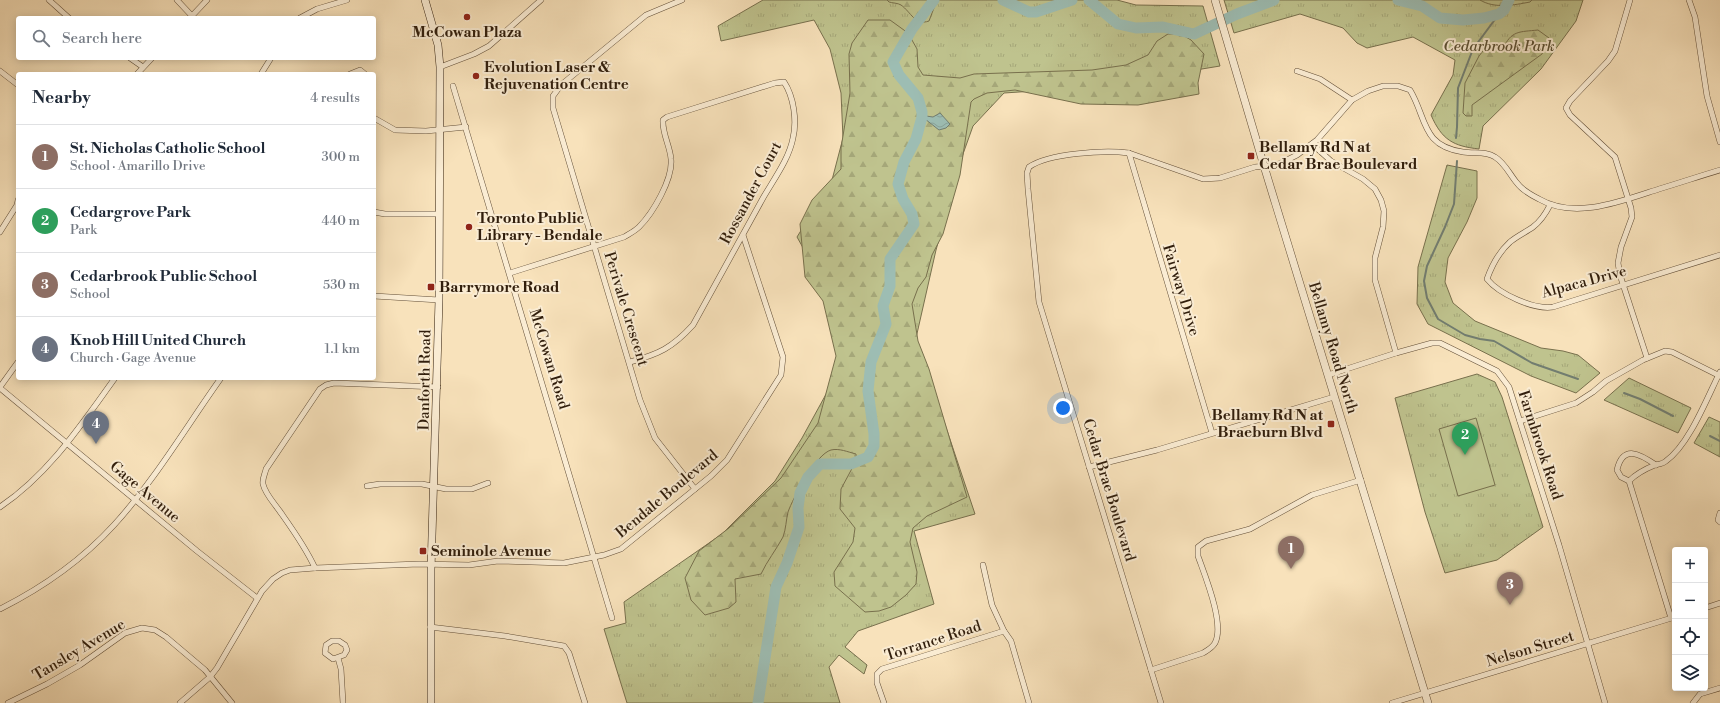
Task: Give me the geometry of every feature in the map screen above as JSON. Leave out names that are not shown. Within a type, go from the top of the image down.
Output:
[{"type":"street","points":[[49,0],[67,16]]},
{"type":"street","points":[[177,0],[190,16]]},
{"type":"street","points":[[192,16],[207,0]]},
{"type":"street","points":[[304,16],[340,1],[347,0]]},
{"type":"street","name":"Danforth Road","points":[[425,0],[440,57],[440,300],[435,486],[431,563],[431,703]]},
{"type":"street","points":[[440,67],[474,54],[489,46],[541,0]]},
{"type":"street","name":"Perivale Crescent","points":[[682,0],[646,16],[561,85],[553,96],[552,108],[630,362],[640,400],[655,438],[695,489]]},
{"type":"street","points":[[1630,0],[1615,51],[1608,61],[1570,101],[1566,108],[1570,115],[1615,157],[1632,216],[1628,231],[1621,247],[1618,263],[1623,285],[1647,358]]},
{"type":"street","points":[[1689,0],[1695,17],[1707,96],[1720,142]]},
{"type":"street","name":"Bellamy Road North","points":[[1216,1],[1264,166],[1428,703]]},
{"type":"street","points":[[133,60],[143,67]]},
{"type":"street","points":[[139,72],[150,60]]},
{"type":"street","points":[[262,72],[270,60]]},
{"type":"street","points":[[1297,71],[1320,80],[1352,100]]},
{"type":"street","points":[[0,72],[16,84]]},
{"type":"street","name":"Rossander Court","points":[[510,273],[624,237],[639,228],[649,214],[667,182],[672,161],[662,125],[663,120],[667,117],[775,83],[784,82],[788,88],[795,121],[793,138],[788,153],[693,326],[682,338],[658,354],[630,362]]},
{"type":"street","name":"McCowan Road","points":[[453,86],[612,618]]},
{"type":"street","name":"Cedar Brae Boulevard","points":[[1161,703],[1039,302],[1027,173],[1029,168],[1045,160],[1062,156],[1118,152],[1129,153],[1203,179],[1220,178],[1264,166],[1277,165],[1297,155],[1312,144],[1352,100],[1368,91],[1383,86],[1404,87],[1410,90],[1417,102],[1425,129],[1434,139],[1446,148],[1463,152],[1484,153],[1496,157],[1524,190],[1550,205]]},
{"type":"street","points":[[376,119],[395,130],[440,130],[466,127]]},
{"type":"street","points":[[1312,144],[1331,162],[1363,179],[1375,189],[1381,200],[1384,211],[1383,227],[1375,258],[1375,280],[1396,353]]},
{"type":"street","name":"Fairway Drive","points":[[1129,153],[1212,433]]},
{"type":"street","points":[[1550,205],[1574,208],[1600,206],[1628,199],[1720,170]]},
{"type":"street","name":"Alpaca Drive","points":[[1550,205],[1535,226],[1511,241],[1501,251],[1492,266],[1487,279],[1492,285],[1529,305],[1544,308],[1720,255]]},
{"type":"street","points":[[0,232],[16,207]]},
{"type":"street","points":[[376,212],[385,214],[440,214]]},
{"type":"street","name":"Bendale Boulevard","points":[[595,557],[621,549],[711,476],[727,460],[778,380],[782,370],[783,357],[743,235]]},
{"type":"street","points":[[376,296],[440,300]]},
{"type":"street","name":"Farmbrook Road","points":[[1328,375],[1432,343],[1440,343],[1497,371],[1509,387],[1605,703]]},
{"type":"street","points":[[1520,421],[1576,404],[1606,381],[1647,358],[1665,351],[1672,352],[1719,375],[1691,431],[1677,452],[1665,463],[1656,464],[1629,481]]},
{"type":"street","points":[[0,387],[16,365]]},
{"type":"street","points":[[0,507],[40,474],[67,443],[114,380]]},
{"type":"street","points":[[0,609],[27,595],[57,576],[114,525],[162,465],[220,380]]},
{"type":"street","points":[[315,568],[310,557],[268,494],[263,484],[266,469],[320,389],[326,385],[334,384],[438,387]]},
{"type":"street","name":"Gage Avenue","points":[[0,387],[257,598]]},
{"type":"street","points":[[1089,467],[1157,450],[1334,397]]},
{"type":"street","points":[[1656,464],[1643,456],[1631,453],[1623,456],[1619,461],[1617,470],[1622,477],[1629,481],[1672,615]]},
{"type":"street","points":[[1151,670],[1203,653],[1210,649],[1215,642],[1217,634],[1217,618],[1198,556],[1198,546],[1206,540],[1250,529],[1312,495],[1361,480]]},
{"type":"street","points":[[367,486],[380,484],[422,484],[446,489],[472,489],[488,483]]},
{"type":"street","points":[[1720,513],[1718,520],[1720,522]]},
{"type":"street","points":[[180,703],[210,677],[218,668],[257,598],[267,585],[282,573],[290,570],[431,563],[468,565],[498,561],[564,563],[595,557]]},
{"type":"street","points":[[983,565],[992,605],[1004,631],[1011,641],[1029,703]]},
{"type":"street","points":[[1708,607],[1720,603]]},
{"type":"street","name":"Nelson Street","points":[[1392,703],[1672,618]]},
{"type":"street","points":[[430,627],[506,636],[564,646],[569,653],[585,703]]},
{"type":"street","name":"Tansley Avenue","points":[[8,703],[80,665],[125,633],[142,628],[160,633],[205,670],[232,703]]},
{"type":"street","name":"Torrance Road","points":[[884,703],[877,683],[877,674],[882,669],[1004,631]]},
{"type":"street","points":[[332,641],[339,641],[345,645],[347,650],[344,655],[338,658],[332,659],[325,653],[324,648],[332,641]]},
{"type":"street","points":[[338,658],[341,668],[343,703]]},
{"type":"street","points":[[1693,703],[1700,694],[1720,688]]},
{"type":"green space","points":[[763,0],[1117,0],[1136,5],[1203,6],[1220,66],[1166,75],[1058,89],[1004,93],[973,126],[963,154],[936,250],[916,338],[975,514],[914,531],[934,604],[858,631],[845,647],[867,665],[864,674],[839,655],[829,667],[840,703],[627,703],[604,629],[626,623],[624,602],[722,534],[775,481],[802,438],[842,365],[830,296],[797,237],[832,180],[843,138],[841,93],[830,49],[814,20],[721,41],[718,26]]},
{"type":"green space","points":[[887,0],[937,0],[929,21],[920,22],[901,5],[889,2]]},
{"type":"green space","name":"Cedarbrook Park","points":[[1224,0],[1583,0],[1576,21],[1541,69],[1483,126],[1479,149],[1455,144],[1449,140],[1439,130],[1431,115],[1453,75],[1455,60],[1413,37],[1367,48],[1357,43],[1343,28],[1300,14],[1234,33]]},
{"type":"green space","points":[[1480,0],[1532,0],[1530,2],[1505,6],[1492,5]]},
{"type":"green space","points":[[868,20],[890,20],[908,33],[917,49],[918,67],[923,75],[960,78],[974,74],[1092,70],[1126,65],[1148,55],[1157,41],[1168,34],[1181,34],[1191,40],[1204,54],[1198,83],[1199,94],[1138,105],[1081,104],[1015,90],[987,93],[971,102],[960,175],[943,234],[932,255],[926,277],[918,288],[912,304],[918,341],[929,369],[967,497],[927,516],[913,528],[910,542],[917,572],[916,584],[906,595],[891,607],[879,611],[865,612],[835,586],[834,572],[853,542],[855,528],[840,509],[841,489],[856,461],[856,454],[840,450],[831,450],[819,459],[800,487],[788,512],[783,537],[761,574],[735,579],[736,602],[729,608],[705,615],[691,600],[685,578],[699,551],[729,528],[781,478],[818,423],[836,356],[823,301],[805,277],[800,224],[812,200],[841,169],[841,148],[850,93],[849,54],[852,43]]},
{"type":"green space","points":[[1538,30],[1549,38],[1542,54],[1472,105],[1472,116],[1466,116],[1463,113],[1465,83],[1483,51],[1503,49],[1509,38],[1513,35],[1521,32]]},
{"type":"green space","points":[[1447,165],[1477,171],[1477,198],[1467,222],[1448,258],[1445,282],[1453,303],[1475,321],[1541,348],[1578,355],[1600,373],[1576,393],[1531,376],[1428,324],[1417,304],[1418,267]]},
{"type":"green space","points":[[1477,374],[1495,382],[1502,397],[1543,527],[1497,560],[1445,573],[1425,512],[1395,398]]},
{"type":"green space","points":[[1629,378],[1691,408],[1678,433],[1604,400]]},
{"type":"green space","points":[[1709,417],[1720,422],[1720,457],[1694,443]]},
{"type":"green space","points":[[1476,418],[1495,485],[1458,496],[1439,429]]},
{"type":"water","points":[[940,113],[950,124],[946,128],[939,130],[925,119],[926,116],[933,117]]},
{"type":"waterway","points":[[758,703],[776,587],[787,563],[799,527],[798,508],[800,493],[808,477],[820,464],[851,464],[868,457],[874,446],[874,434],[868,391],[871,362],[886,324],[883,306],[890,286],[890,259],[914,224],[912,214],[903,199],[898,184],[904,162],[916,139],[922,117],[918,98],[899,75],[893,62],[912,29],[934,0]]},
{"type":"waterway","points":[[1003,0],[1029,12],[1036,12],[1072,0]]},
{"type":"waterway","points":[[1089,0],[1118,24],[1136,28],[1163,27],[1194,34],[1237,14],[1274,0]]},
{"type":"waterway","points":[[1398,0],[1422,6],[1440,18],[1463,20],[1484,18],[1499,14],[1504,10],[1509,0]]},
{"type":"waterway","points":[[1456,138],[1458,88],[1473,49],[1499,14]]},
{"type":"waterway","points":[[1457,161],[1454,204],[1427,266],[1424,281],[1427,298],[1438,319],[1465,335],[1494,341],[1532,363],[1578,379]]},
{"type":"waterway","points":[[1624,393],[1640,399],[1673,416]]},
{"type":"waterway","points":[[1710,436],[1720,441]]},
{"type":"place","name":"McCowan Plaza","points":[[467,17]]},
{"type":"place","name":"Evolution Laser & Rejuvenation Centre","points":[[476,76]]},
{"type":"place","name":"Bellamy Rd N at Cedar Brae Boulevard","points":[[1251,156]]},
{"type":"place","name":"Toronto Public Library - Bendale","points":[[469,227]]},
{"type":"place","name":"Barrymore Road","points":[[431,287]]},
{"type":"place","name":"Bellamy Rd N at Braeburn Blvd","points":[[1331,424]]},
{"type":"place","name":"Knob Hill United Church","points":[[96,444]]},
{"type":"place","name":"Cedargrove Park","points":[[1465,455]]},
{"type":"place","name":"Seminole Avenue","points":[[423,551]]},
{"type":"place","name":"St. Nicholas Catholic School","points":[[1291,569]]},
{"type":"place","name":"Cedarbrook Public School","points":[[1510,605]]}]
